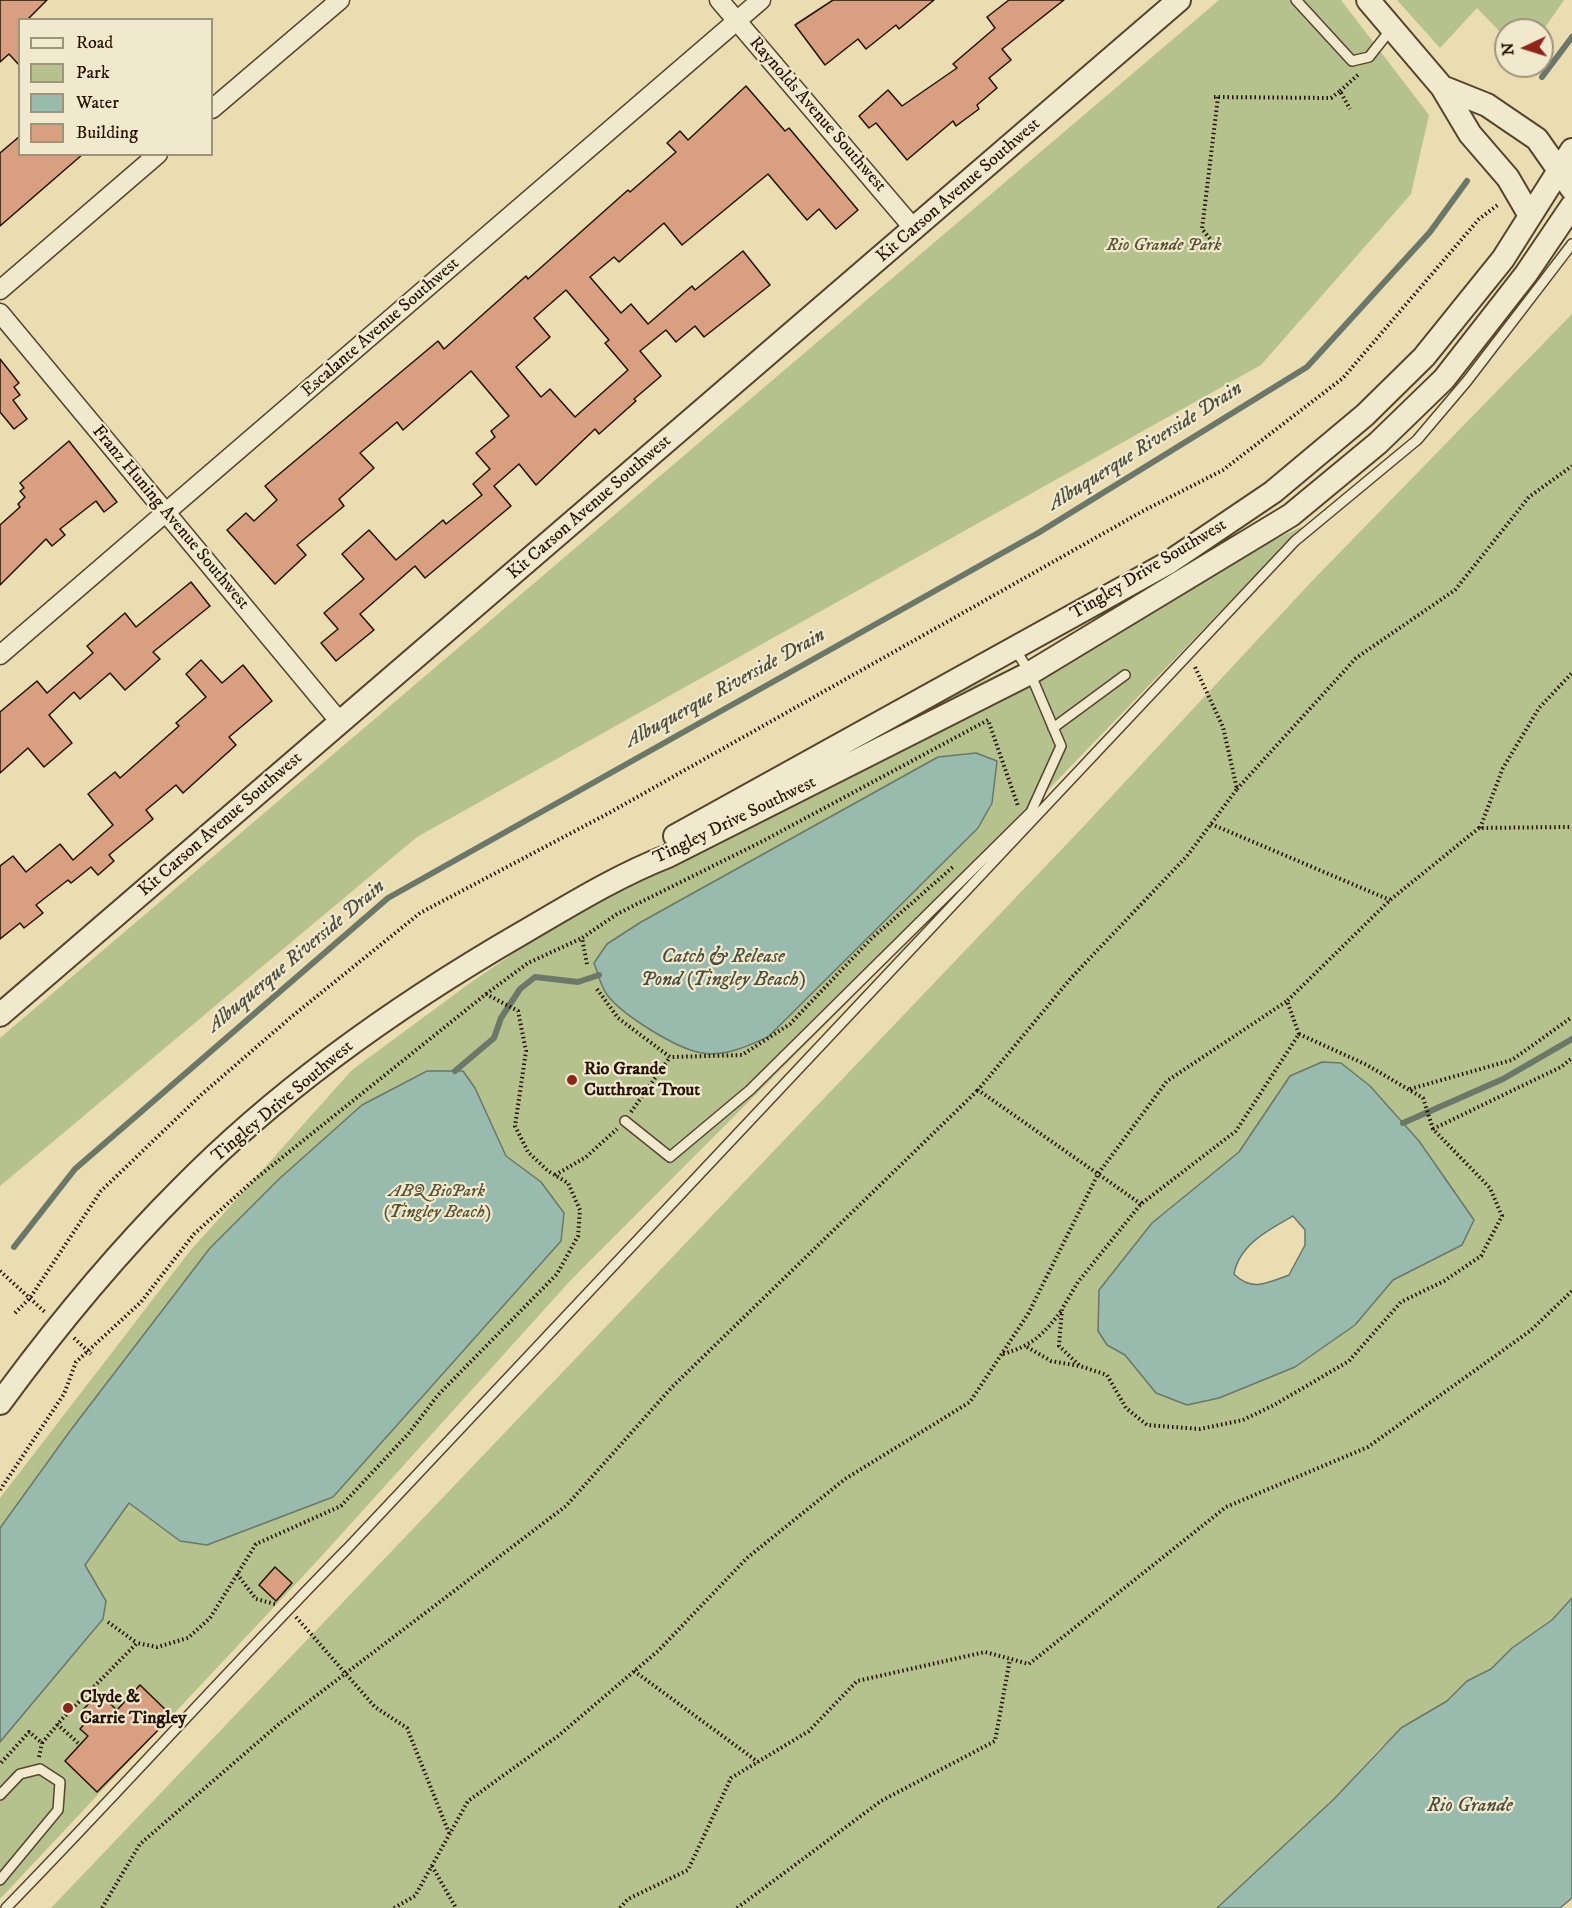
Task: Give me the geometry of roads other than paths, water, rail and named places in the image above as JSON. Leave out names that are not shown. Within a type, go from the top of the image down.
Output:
[{"type":"street","points":[[213,108],[340,0]]},
{"type":"street","name":"Raynolds Avenue Southwest","points":[[719,0],[915,230]]},
{"type":"street","name":"Escalante Avenue Southwest","points":[[0,655],[760,0]]},
{"type":"street","name":"Kit Carson Avenue Southwest","points":[[0,1015],[915,230],[1179,0]]},
{"type":"street","points":[[1368,0],[1442,87],[1470,134],[1512,186],[1529,214]]},
{"type":"street","points":[[1442,87],[1487,105],[1566,159],[1572,189]]},
{"type":"street","points":[[0,290],[156,156]]},
{"type":"street","name":"Tingley Drive Southwest","points":[[626,873],[662,843],[1168,563],[1273,492],[1365,415],[1424,357],[1503,259],[1529,214],[1566,159]]},
{"type":"street","name":"Tingley Drive Southwest","points":[[0,1403],[32,1359],[182,1188],[290,1092],[384,1020],[444,978],[626,873],[668,856],[1030,674],[1291,514],[1378,443],[1444,378],[1526,274],[1572,206]]},
{"type":"street","name":"Franz Huning Avenue Southwest","points":[[0,313],[340,722]]},
{"type":"lane","points":[[1296,0],[1353,61],[1369,57],[1392,28]]},
{"type":"lane","points":[[6,1908],[1295,541],[1411,446],[1467,381],[1572,244]]},
{"type":"lane","points":[[625,1121],[670,1156],[750,1090],[1031,812],[1061,746],[1030,674],[1015,649]]},
{"type":"lane","points":[[1053,728],[1125,675]]},
{"type":"lane","points":[[0,1796],[20,1774],[30,1771],[40,1769],[60,1782],[58,1810],[0,1880]]},
{"type":"water","name":"Catch & Release Pond (Tingley Beach)","points":[[976,753],[997,761],[992,803],[978,828],[768,1037],[727,1052],[702,1053],[679,1045],[638,1022],[606,993],[594,963],[607,944],[641,922],[938,757]]},
{"type":"water","points":[[1322,1062],[1341,1063],[1370,1086],[1419,1141],[1474,1220],[1462,1245],[1393,1280],[1355,1325],[1295,1367],[1219,1398],[1187,1405],[1156,1393],[1125,1355],[1107,1345],[1098,1331],[1099,1290],[1152,1223],[1239,1152],[1290,1076]],"holes":[[[1293,1216],[1305,1230],[1305,1245],[1289,1275],[1267,1283],[1254,1284],[1247,1283],[1234,1274],[1237,1264],[1248,1247],[1274,1227]]]},
{"type":"water","points":[[427,1071],[463,1071],[475,1088],[506,1156],[541,1182],[564,1213],[561,1241],[333,1497],[207,1545],[180,1541],[129,1503],[85,1565],[106,1601],[103,1619],[0,1742],[0,1528],[70,1431],[210,1248],[279,1179],[362,1105]]},
{"type":"water","name":"Rio Grande","points":[[1572,1598],[1572,1898],[1560,1908],[1217,1908],[1334,1799],[1401,1728],[1447,1701],[1467,1681],[1491,1669],[1512,1648],[1552,1620]]},
{"type":"waterway","name":"Albuquerque Riverside Drain","points":[[1554,61],[1572,37]]},
{"type":"waterway","name":"Albuquerque Riverside Drain","points":[[14,1247],[75,1169],[388,898],[1038,533],[1307,367],[1430,232],[1467,181]]},
{"type":"waterway","points":[[455,1071],[494,1038],[501,1018],[520,989],[535,977],[578,982],[599,975]]},
{"type":"waterway","points":[[1403,1123],[1503,1079],[1572,1039]]},
{"type":"place","name":"Rio Grande Cutthroat Trout","points":[[572,1080]]},
{"type":"place","name":"Clyde & Carrie Tingley","points":[[68,1708]]},
{"type":"park label","name":"Rio Grande Park","points":[[1164,246]]},
{"type":"park label","name":"ABQ BioPark (Tingley Beach)","points":[[437,1202]]}]
